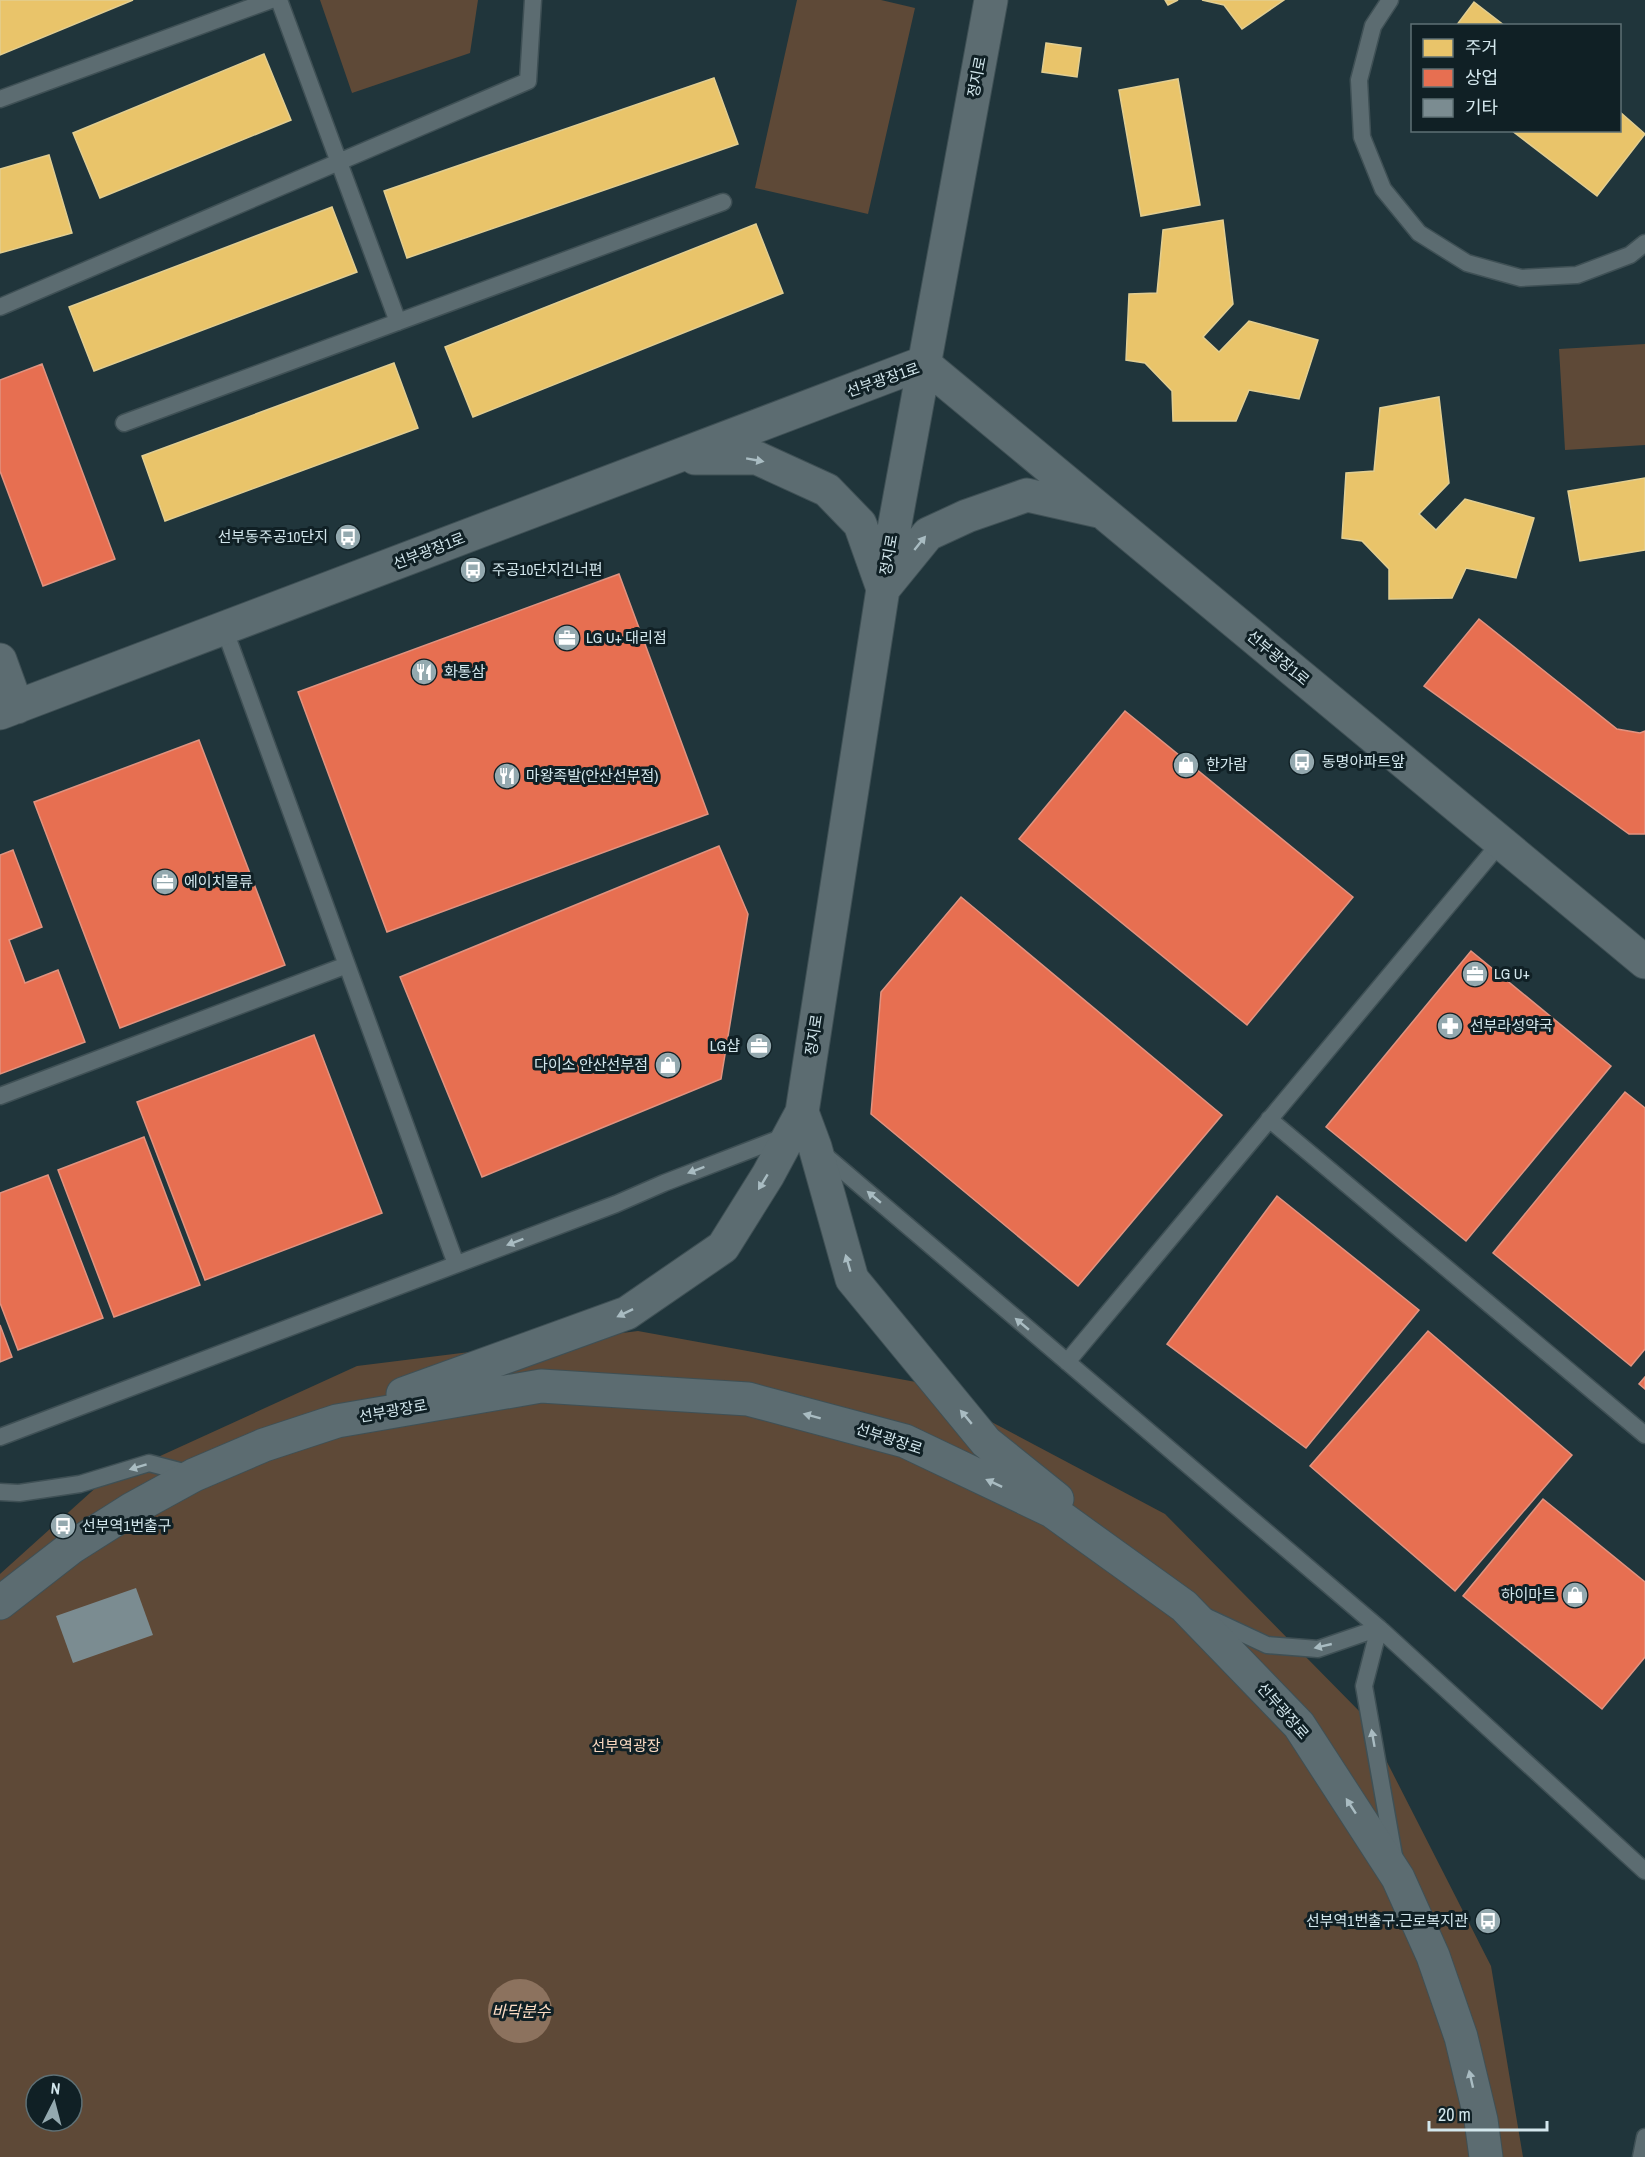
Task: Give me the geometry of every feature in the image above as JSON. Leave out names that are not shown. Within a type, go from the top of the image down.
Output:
[{"type":"street","name":"정지로","points":[[802,1131],[883,589],[991,0]]},
{"type":"street","name":"선부광장1로","points":[[8,710],[923,363],[1645,962]]},
{"type":"street","points":[[676,457],[757,458],[827,490],[860,524],[883,589]]},
{"type":"street","points":[[883,589],[928,534],[967,516],[1027,495],[1103,512]]},
{"type":"street","points":[[0,660],[8,710]]},
{"type":"street","points":[[337,1421],[405,1393],[627,1313],[723,1247],[768,1175],[802,1131]]},
{"type":"street","points":[[802,1131],[852,1279],[986,1442],[1127,1555],[1184,1606]]},
{"type":"street","name":"선부광장로","points":[[0,1603],[72,1547],[132,1509],[194,1475],[264,1445],[337,1421],[541,1386],[748,1399],[905,1441],[1052,1511],[1184,1606],[1299,1725],[1398,1878],[1433,1956],[1458,2027],[1481,2120],[1486,2157]]},
{"type":"street","points":[[1481,2120],[1499,2157]]},
{"type":"lane","points":[[0,99],[271,0]]},
{"type":"lane","points":[[279,0],[398,322]]},
{"type":"lane","points":[[0,307],[528,81],[533,0]]},
{"type":"lane","points":[[1390,0],[1373,26],[1359,80],[1362,136],[1383,189],[1419,233],[1467,263],[1521,278],[1577,276],[1630,255],[1645,243]]},
{"type":"lane","points":[[124,423],[723,202]]},
{"type":"lane","points":[[224,628],[456,1264]]},
{"type":"lane","points":[[1067,1362],[1501,842]]},
{"type":"lane","points":[[0,1096],[347,965]]},
{"type":"lane","points":[[1269,1119],[1645,1435]]},
{"type":"lane","points":[[0,1437],[616,1204],[664,1183],[802,1131],[1067,1362],[1379,1628],[1645,1871]]},
{"type":"lane","points":[[0,1492],[19,1493],[80,1484],[149,1463],[194,1475]]},
{"type":"lane","points":[[1184,1606],[1267,1645],[1318,1649],[1379,1628]]},
{"type":"lane","points":[[1379,1628],[1364,1686],[1398,1878]]},
{"type":"lane","points":[[1641,2157],[1645,2137]]},
{"type":"green space","points":[[320,0],[478,0],[470,53],[352,93]]},
{"type":"green space","points":[[797,0],[881,0],[915,8],[868,214],[755,188]]},
{"type":"green space","points":[[1645,344],[1645,445],[1565,450],[1559,349]]},
{"type":"green space","name":"선부역광장","points":[[638,1331],[916,1382],[1165,1514],[1363,1715],[1491,1966],[1523,2157],[0,2157],[0,1574],[101,1483],[357,1366]]},
{"type":"water","name":"바닥분수","points":[[514,1979],[526,1979],[543,1988],[550,1999],[552,2011],[550,2023],[543,2034],[526,2043],[514,2043],[502,2038],[493,2029],[488,2017],[488,2005],[493,1993],[502,1984]]},
{"type":"building: 주거","points":[[0,0],[133,0],[0,55]]},
{"type":"building: 주거","points":[[1165,0],[1178,0],[1168,5]]},
{"type":"building: 주거","points":[[1202,0],[1284,0],[1242,29],[1224,5]]},
{"type":"building: 주거","points":[[1474,2],[1502,24],[1458,24]]},
{"type":"building: 주거","points":[[1046,43],[1081,48],[1077,77],[1042,72]]},
{"type":"building: 주거","points":[[264,54],[291,120],[100,198],[73,133]]},
{"type":"building: 주거","points":[[714,78],[738,144],[407,258],[384,191]]},
{"type":"building: 주거","points":[[1178,79],[1200,205],[1141,216],[1119,90]]},
{"type":"building: 주거","points":[[1621,113],[1645,134],[1597,196],[1514,132],[1621,132]]},
{"type":"building: 주거","points":[[49,155],[72,233],[0,253],[0,169]]},
{"type":"building: 주거","points":[[332,207],[357,272],[94,371],[69,307]]},
{"type":"building: 주거","points":[[1223,220],[1233,304],[1203,337],[1219,352],[1249,321],[1318,340],[1299,399],[1249,390],[1236,421],[1173,421],[1172,391],[1145,363],[1126,360],[1129,294],[1157,293],[1163,230]]},
{"type":"building: 주거","points":[[756,224],[783,293],[473,417],[445,347]]},
{"type":"building: 주거","points":[[394,363],[418,428],[165,521],[142,456]]},
{"type":"building: 주거","points":[[1439,397],[1449,483],[1419,514],[1436,530],[1465,499],[1534,518],[1516,578],[1466,568],[1452,598],[1389,599],[1389,569],[1362,541],[1342,538],[1346,473],[1374,471],[1380,408]]},
{"type":"building: 주거","points":[[1645,478],[1645,550],[1580,561],[1568,491]]},
{"type":"building: 상업","points":[[42,364],[115,559],[43,586],[0,471],[0,380]]},
{"type":"building: 상업","points":[[619,574],[708,814],[387,932],[298,692]]},
{"type":"building: 상업","points":[[1479,619],[1617,729],[1640,733],[1645,731],[1645,834],[1629,834],[1424,686]]},
{"type":"building: 상업","points":[[1125,711],[1353,897],[1247,1025],[1019,839]]},
{"type":"building: 상업","points":[[199,740],[285,965],[120,1028],[34,802]]},
{"type":"building: 상업","points":[[719,846],[748,914],[721,1079],[482,1177],[400,977]]},
{"type":"building: 상업","points":[[13,850],[42,927],[9,940],[25,983],[58,970],[85,1042],[0,1074],[0,855]]},
{"type":"building: 상업","points":[[961,897],[1222,1115],[1078,1286],[871,1114],[881,992]]},
{"type":"building: 상업","points":[[1471,951],[1611,1066],[1466,1241],[1326,1127]]},
{"type":"building: 상업","points":[[314,1035],[382,1213],[205,1280],[137,1102]]},
{"type":"building: 상업","points":[[1625,1092],[1645,1108],[1645,1349],[1631,1366],[1493,1253]]},
{"type":"building: 상업","points":[[144,1137],[200,1285],[114,1317],[58,1170]]},
{"type":"building: 상업","points":[[48,1175],[103,1318],[18,1350],[0,1303],[0,1193]]},
{"type":"building: 상업","points":[[1277,1196],[1419,1310],[1306,1448],[1167,1344]]},
{"type":"building: 상업","points":[[0,1325],[12,1357],[0,1362]]},
{"type":"building: 상업","points":[[1428,1331],[1572,1455],[1455,1591],[1310,1466]]},
{"type":"building: 상업","points":[[1645,1377],[1645,1389],[1639,1384]]},
{"type":"building: 상업","points":[[1543,1499],[1645,1582],[1645,1657],[1602,1709],[1463,1596]]},
{"type":"building: 기타","points":[[136,1588],[153,1635],[73,1663],[56,1616]]},
{"type":"place","name":"선부동주공10단지","points":[[348,537]]},
{"type":"place","name":"주공10단지건너편","points":[[473,570]]},
{"type":"place","name":"LG U+ 대리점","points":[[567,638]]},
{"type":"place","name":"화통삼","points":[[424,672]]},
{"type":"place","name":"동명아파트앞","points":[[1302,762]]},
{"type":"place","name":"한가람","points":[[1186,765]]},
{"type":"place","name":"마왕족발(안산선부점)","points":[[507,776]]},
{"type":"place","name":"에이치물류","points":[[165,882]]},
{"type":"place","name":"LG U+","points":[[1475,974]]},
{"type":"place","name":"선부라성약국","points":[[1450,1026]]},
{"type":"place","name":"LG샵","points":[[759,1046]]},
{"type":"place","name":"다이소 안산선부점","points":[[668,1065]]},
{"type":"place","name":"선부역1번출구","points":[[63,1526]]},
{"type":"place","name":"하이마트","points":[[1575,1595]]},
{"type":"place","name":"선부역1번출구.근로복지관","points":[[1488,1921]]}]
